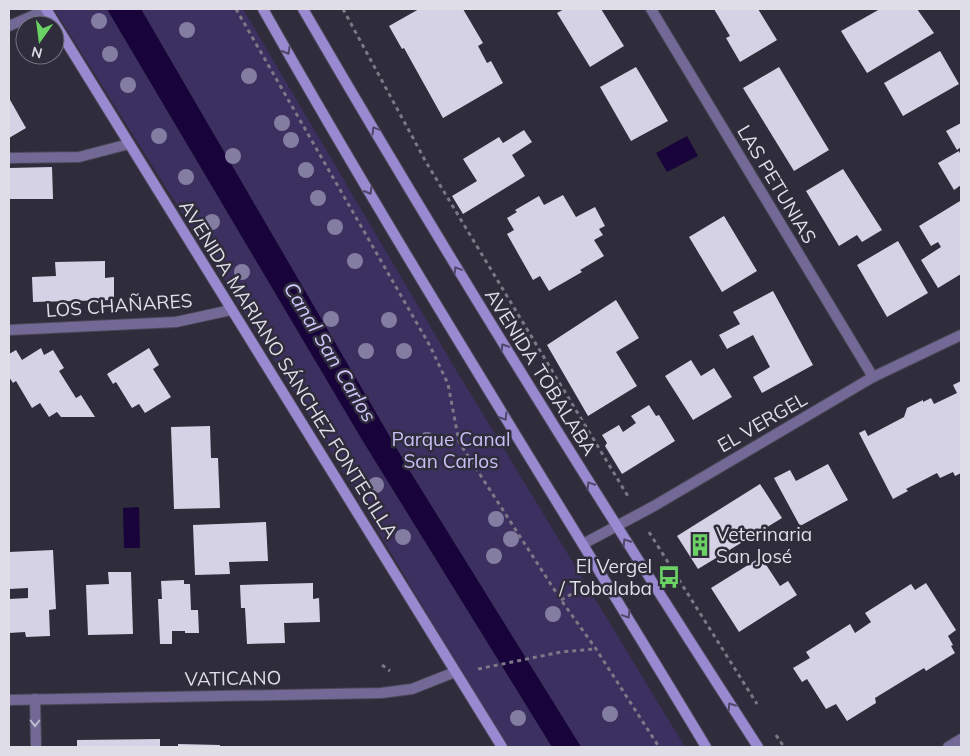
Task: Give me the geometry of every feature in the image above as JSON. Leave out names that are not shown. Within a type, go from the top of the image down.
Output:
[{"type":"main road","name":"AVENIDA MARIANO SÁNCHEZ FONTECILLA","points":[[46,9],[502,747]]},
{"type":"main road","points":[[262,9],[451,330],[706,747]]},
{"type":"main road","name":"AVENIDA TOBALABA","points":[[306,10],[482,312],[616,526],[758,747]]},
{"type":"street","points":[[9,26],[46,9]]},
{"type":"street","name":"LAS PETUNIAS","points":[[651,9],[873,377]]},
{"type":"street","points":[[9,158],[80,157],[129,144]]},
{"type":"street","name":"LOS CHAÑARES","points":[[9,330],[176,322],[231,310]]},
{"type":"street","name":"EL VERGEL","points":[[583,544],[639,514],[873,377],[961,335]]},
{"type":"street","name":"VATICANO","points":[[9,700],[381,692],[412,689],[455,672]]},
{"type":"street","points":[[35,700],[36,747]]},
{"type":"street","points":[[948,747],[961,739]]},
{"type":"path","points":[[236,9],[430,346],[448,384],[459,442],[561,600],[596,649],[658,747]]},
{"type":"path","points":[[343,9],[426,162],[639,514],[656,546],[758,705]]},
{"type":"path","points":[[561,600],[603,576]]},
{"type":"path","points":[[479,669],[561,652],[596,649]]},
{"type":"path","points":[[774,730],[784,747]]},
{"type":"green space","name":"Parque Canal San Carlos","points":[[54,9],[107,9],[361,438],[552,747],[509,747],[463,674],[313,422],[65,27],[65,15],[58,15]]},
{"type":"green space","name":"Parque Canal San Carlos","points":[[141,9],[243,9],[453,365],[685,747],[581,747],[411,473]]},
{"type":"water","name":"Canal San Carlos","points":[[107,9],[141,9],[411,473],[581,747],[552,747],[361,438]]},
{"type":"water","points":[[687,136],[698,156],[667,172],[656,153]]},
{"type":"water","points":[[139,507],[140,548],[124,548],[123,508]]},
{"type":"building","points":[[419,9],[463,9],[483,43],[478,46],[487,63],[491,61],[503,83],[443,118],[404,48],[402,49],[389,26]]},
{"type":"building","points":[[564,9],[601,9],[624,46],[590,67],[557,13]]},
{"type":"building","points":[[714,9],[758,9],[777,40],[740,62],[726,38],[730,36]]},
{"type":"building","points":[[880,9],[917,9],[934,33],[867,73],[841,31]]},
{"type":"building","points":[[940,51],[959,84],[903,116],[884,83]]},
{"type":"building","points":[[636,67],[668,121],[631,141],[600,87]]},
{"type":"building","points":[[779,67],[829,150],[794,171],[743,88]]},
{"type":"building","points":[[9,98],[26,128],[9,138]]},
{"type":"building","points":[[961,123],[961,147],[957,150],[946,131]]},
{"type":"building","points":[[524,130],[532,142],[512,155],[525,176],[463,214],[452,196],[477,181],[463,159],[499,137],[503,143]]},
{"type":"building","points":[[959,151],[961,156],[961,185],[954,190],[938,163]]},
{"type":"building","points":[[52,167],[53,199],[9,199],[9,168]]},
{"type":"building","points":[[843,169],[882,230],[862,242],[857,235],[839,246],[806,191]]},
{"type":"building","points":[[563,195],[576,217],[595,207],[605,226],[599,229],[603,235],[594,240],[604,256],[580,270],[582,272],[549,291],[540,276],[533,280],[507,234],[514,230],[507,218],[517,212],[515,210],[539,196],[544,205]]},
{"type":"building","points":[[960,201],[961,274],[938,288],[921,260],[941,247],[938,242],[931,246],[919,226]]},
{"type":"building","points":[[724,216],[757,271],[722,292],[689,237]]},
{"type":"building","points":[[898,241],[928,293],[887,317],[857,265]]},
{"type":"building","points":[[105,261],[105,278],[114,277],[114,300],[33,302],[32,277],[56,276],[55,262]]},
{"type":"building","points":[[773,291],[813,365],[762,393],[753,377],[770,367],[753,335],[727,349],[719,335],[740,324],[733,312]]},
{"type":"building","points":[[616,300],[639,338],[616,352],[637,386],[588,416],[547,345]]},
{"type":"building","points":[[41,348],[44,355],[53,350],[64,368],[59,371],[76,398],[81,395],[95,417],[61,417],[57,412],[49,417],[40,403],[32,408],[16,381],[13,383],[9,377],[9,354],[16,350],[22,360]]},
{"type":"building","points":[[149,348],[159,365],[153,369],[171,397],[145,413],[139,404],[132,408],[116,382],[113,384],[107,374]]},
{"type":"building","points":[[691,360],[701,376],[714,368],[732,397],[693,420],[665,376]]},
{"type":"building","points":[[961,381],[961,473],[955,476],[953,472],[940,478],[937,473],[906,489],[908,491],[893,499],[859,433],[865,430],[868,436],[904,417],[907,408],[923,400],[923,402],[931,398],[934,404],[957,393],[953,385]]},
{"type":"building","points":[[649,405],[656,416],[659,415],[675,441],[622,474],[605,446],[607,443],[602,435],[619,425],[623,432],[636,423],[631,416]]},
{"type":"building","points":[[210,426],[211,458],[218,458],[220,508],[174,509],[171,427]]},
{"type":"building","points":[[828,464],[848,500],[800,526],[774,478],[790,470],[796,481]]},
{"type":"building","points":[[760,484],[782,518],[698,569],[677,536]]},
{"type":"building","points":[[266,522],[268,561],[229,562],[230,574],[195,575],[193,525]]},
{"type":"building","points":[[53,550],[56,609],[49,610],[50,636],[26,637],[25,632],[9,633],[9,599],[28,598],[28,588],[9,589],[9,552]]},
{"type":"building","points":[[761,557],[780,586],[788,581],[797,595],[739,632],[711,588]]},
{"type":"building","points":[[108,572],[131,572],[133,634],[88,635],[86,585],[109,584]]},
{"type":"building","points":[[184,580],[184,584],[190,584],[191,610],[198,610],[199,633],[172,631],[172,644],[160,644],[158,599],[162,599],[161,581]]},
{"type":"building","points":[[313,583],[313,599],[319,598],[320,622],[284,623],[285,643],[247,644],[245,608],[241,608],[240,585]]},
{"type":"building","points":[[926,583],[956,630],[948,636],[955,653],[926,671],[924,668],[875,698],[876,703],[847,721],[836,704],[826,709],[807,679],[802,682],[793,668],[810,658],[806,652],[850,624],[855,633],[871,622],[865,613],[911,584],[915,590]]},
{"type":"building","points":[[160,739],[160,747],[77,747],[77,740]]},
{"type":"building","points":[[178,744],[220,745],[220,747],[178,747]]},
{"type":"place","name":"Veterinaria San José","points":[[700,545]]},
{"type":"place","name":"El Vergel / Tobalaba","points":[[669,577]]}]
